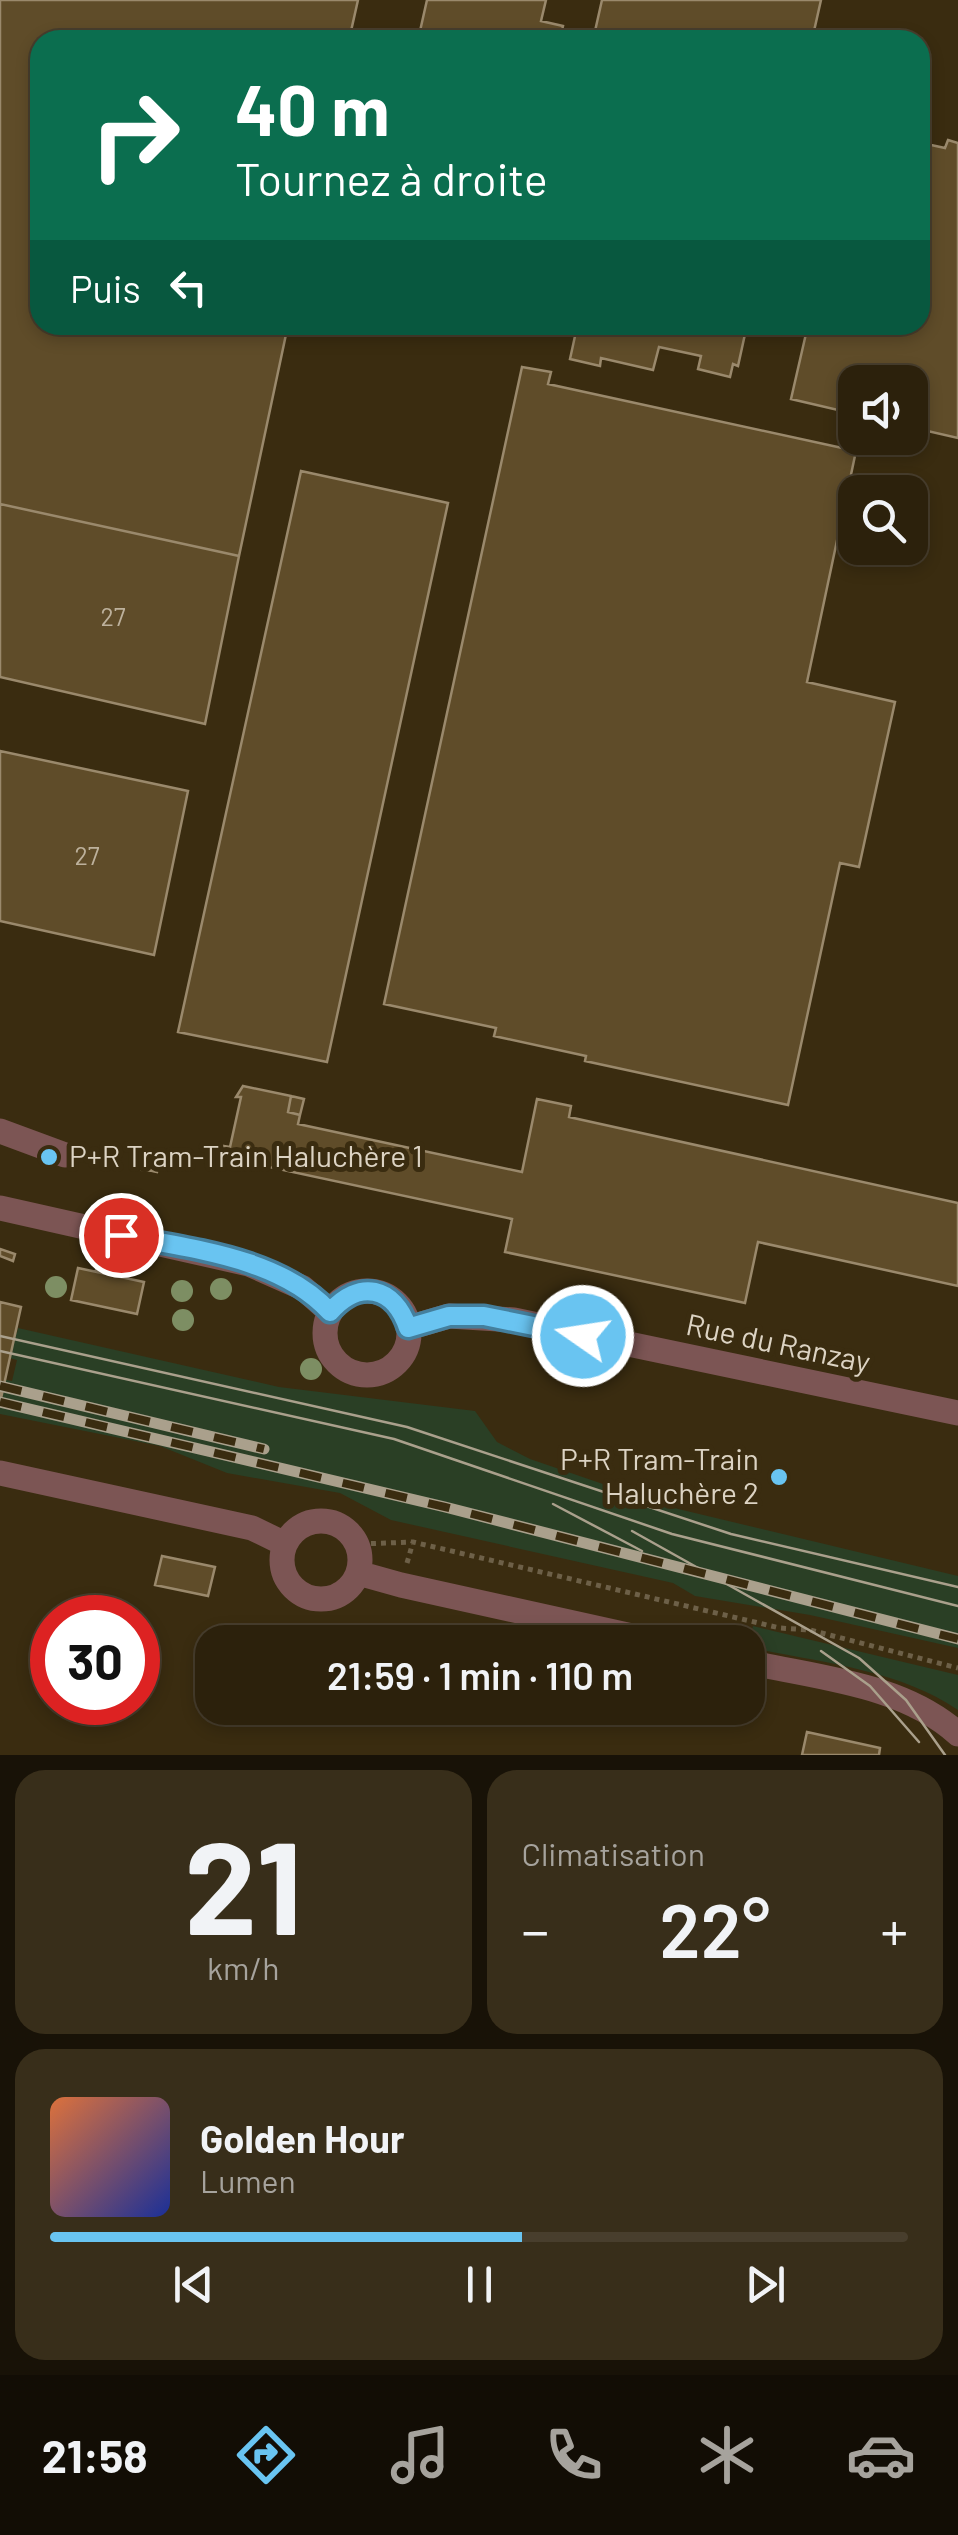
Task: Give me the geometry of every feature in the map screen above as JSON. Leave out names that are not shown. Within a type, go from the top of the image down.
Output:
[{"type":"street","points":[[0,1131],[66,1155]]},
{"type":"street","points":[[0,1196],[31,1216]]},
{"type":"street","points":[[0,1208],[249,1264],[303,1288],[330,1312]]},
{"type":"street","points":[[358,1292],[375,1292],[391,1298],[403,1312],[408,1328],[402,1355],[380,1373],[365,1374],[339,1364],[325,1339],[330,1312],[342,1299],[358,1292]]},
{"type":"street","name":"Rue du Ranzay","points":[[408,1328],[449,1316],[514,1320],[958,1413]]},
{"type":"street","points":[[0,1472],[252,1528],[285,1544]]},
{"type":"street","points":[[318,1520],[339,1524],[358,1545],[358,1573],[335,1596],[308,1597],[285,1576],[281,1556],[298,1528],[318,1520]]},
{"type":"street","points":[[358,1573],[582,1625]]},
{"type":"street","points":[[765,1666],[897,1697],[925,1709],[958,1734]]},
{"type":"path","points":[[406,1567],[413,1542]]},
{"type":"path","points":[[358,1545],[413,1542],[780,1628],[810,1630],[958,1668]]},
{"type":"green space","points":[[18,1328],[279,1387],[475,1411],[497,1442],[530,1459],[670,1507],[958,1576],[958,1648],[810,1615],[695,1596],[673,1583],[391,1520],[340,1493],[227,1473],[160,1446],[0,1414],[0,1382],[12,1381],[17,1360],[6,1357],[11,1331],[17,1333]]},
{"type":"green space","points":[[765,1629],[958,1675],[958,1710],[910,1685],[765,1650]]},
{"type":"building","points":[[0,0],[358,0],[351,30],[30,30],[30,335],[286,335],[239,556],[0,504]]},
{"type":"building","points":[[427,0],[546,0],[541,21],[563,26],[562,30],[420,30]]},
{"type":"building","points":[[602,0],[821,0],[814,30],[595,30]]},
{"type":"building","points":[[948,140],[958,143],[958,438],[928,431],[928,365],[838,365],[838,410],[791,399],[806,335],[930,335],[930,145],[945,148]]},
{"type":"building","points":[[575,335],[745,335],[738,366],[733,364],[730,377],[698,369],[701,356],[659,347],[653,370],[601,358],[600,366],[570,359]]},
{"type":"building","points":[[522,367],[551,372],[548,384],[838,447],[838,455],[855,455],[851,475],[838,475],[838,536],[807,682],[895,702],[859,867],[840,863],[788,1105],[585,1061],[586,1056],[494,1036],[496,1028],[384,1004]]},
{"type":"building","points":[[301,471],[448,503],[327,1062],[178,1032]]},
{"type":"building","points":[[0,504],[239,556],[205,724],[0,677]]},
{"type":"building","points":[[0,751],[188,791],[154,955],[0,921]]},
{"type":"building","points":[[243,1086],[291,1096],[288,1112],[300,1115],[298,1124],[522,1172],[537,1099],[571,1106],[569,1117],[958,1203],[958,1286],[758,1242],[745,1303],[505,1252],[512,1219],[227,1158],[224,1146],[230,1147],[241,1097],[236,1097]]},
{"type":"building","points":[[291,1096],[304,1099],[300,1115],[288,1112]]},
{"type":"building","points":[[144,1153],[154,1154],[152,1171],[142,1170]]},
{"type":"building","points":[[154,1154],[160,1155],[157,1172],[152,1171]]},
{"type":"building","points":[[0,1249],[15,1254],[13,1261],[0,1256]]},
{"type":"building","points":[[97,1265],[113,1268],[112,1274],[96,1271]]},
{"type":"building","points":[[78,1268],[144,1282],[137,1314],[71,1300]]},
{"type":"building","points":[[0,1302],[21,1307],[0,1403]]},
{"type":"building","points":[[162,1556],[215,1567],[208,1596],[155,1585]]},
{"type":"building","points":[[807,1732],[880,1748],[879,1755],[802,1755]]},
{"type":"tram line","points":[[0,1336],[407,1427],[731,1534],[958,1587]]},
{"type":"tram line","points":[[0,1351],[394,1439],[672,1534],[958,1606]]},
{"type":"tram line","points":[[553,1504],[642,1551]]},
{"type":"tram line","points":[[632,1531],[859,1658],[906,1700],[945,1755]]},
{"type":"tram line","points":[[821,1651],[870,1686],[919,1742]]},
{"type":"railway","points":[[0,1386],[264,1449]]},
{"type":"railway","points":[[0,1402],[445,1507],[958,1639]]},
{"type":"place","name":"P+R Tram-Train Haluchère 1","points":[[49,1157]]},
{"type":"place","name":"P+R Tram-Train Haluchère 2","points":[[779,1477]]},
{"type":"route","points":[[121,1235],[249,1264],[303,1288],[330,1312],[342,1299],[358,1292],[375,1292],[391,1298],[403,1312],[408,1328],[449,1316],[484,1316],[583,1336]]}]
